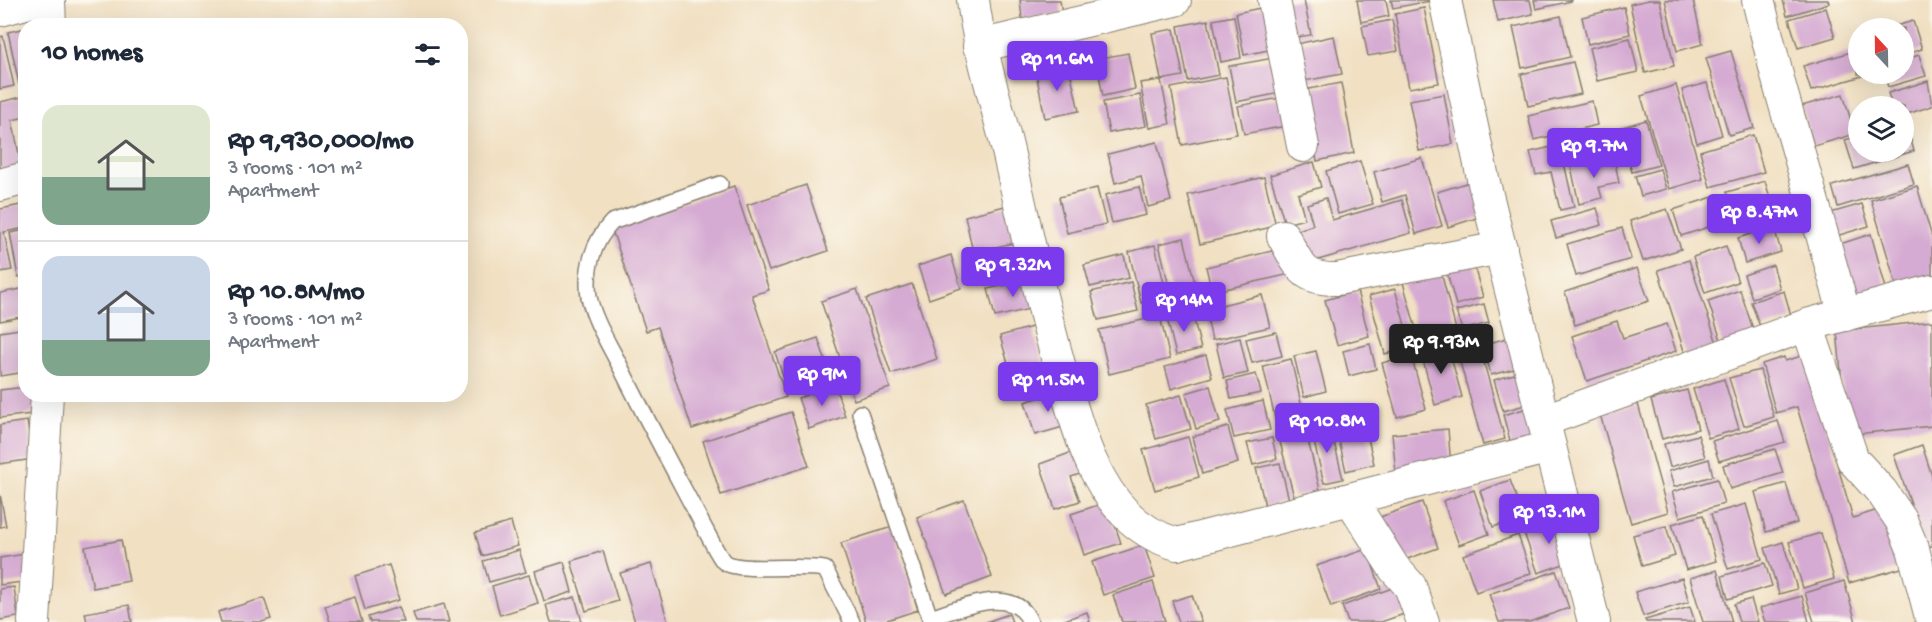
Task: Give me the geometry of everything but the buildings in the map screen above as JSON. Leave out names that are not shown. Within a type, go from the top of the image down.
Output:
[{"type":"street","points":[[0,10],[36,0]]},
{"type":"street","points":[[50,0],[50,18]]},
{"type":"street","points":[[972,0],[979,46],[1011,161],[1045,316],[1079,430],[1092,463],[1130,521],[1155,538],[1177,544],[1351,500],[1548,433],[1807,325],[1932,291]]},
{"type":"street","points":[[979,46],[1174,0]]},
{"type":"street","points":[[1274,0],[1303,146]]},
{"type":"street","points":[[1444,0],[1501,248],[1594,622]]},
{"type":"street","points":[[1758,0],[1780,87],[1845,315]]},
{"type":"street","points":[[0,184],[18,180]]},
{"type":"street","points":[[1283,236],[1302,270],[1319,280],[1337,279],[1501,248]]},
{"type":"street","points":[[1807,325],[1853,460],[1882,492],[1901,520],[1913,549],[1932,621]]},
{"type":"street","points":[[34,622],[47,402]]},
{"type":"street","points":[[1351,500],[1394,568],[1410,586],[1424,622]]},
{"type":"lane","points":[[720,184],[612,222],[600,234],[592,251],[589,296],[595,314],[640,407],[716,550],[725,562],[743,567],[808,565],[825,569],[852,622]]},
{"type":"lane","points":[[860,413],[926,620],[979,604],[1007,600],[1026,612],[1030,622]]}]
